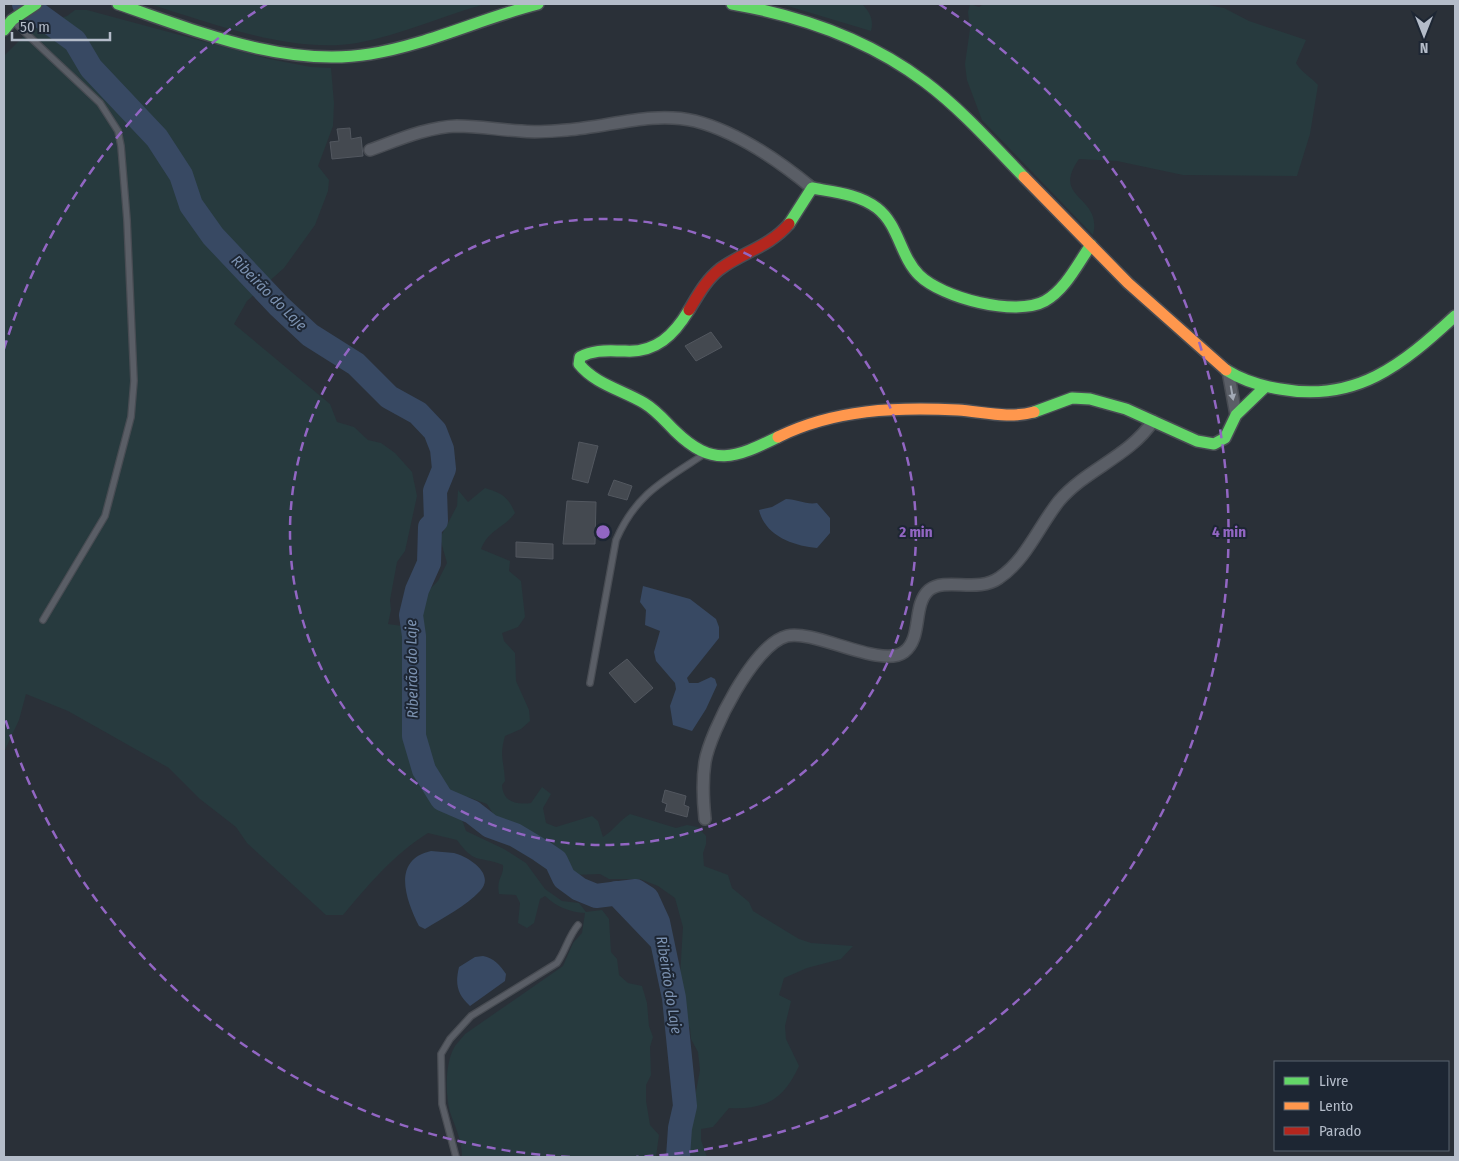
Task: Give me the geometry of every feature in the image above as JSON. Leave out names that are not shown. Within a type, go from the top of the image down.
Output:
[{"type":"street","points":[[4,30],[16,18],[36,4]]},
{"type":"street","points":[[118,4],[176,23],[258,46],[298,54],[333,56],[368,54],[403,46],[538,4]]},
{"type":"street","points":[[732,4],[795,18],[850,38],[882,54],[924,82],[1033,185],[1159,312],[1228,372],[1265,387],[1322,392],[1349,388],[1384,371],[1411,354],[1455,316]]},
{"type":"street","points":[[370,150],[423,131],[455,126],[486,127],[523,132],[568,130],[656,117],[694,121],[742,140],[782,164],[812,188],[860,198],[878,208],[891,223],[909,261],[921,277],[940,288],[975,302],[1018,309],[1040,304],[1055,293],[1091,245]]},
{"type":"street","points":[[812,188],[787,226],[770,242],[737,258],[706,282],[681,324],[670,337],[653,348],[637,352],[601,351],[583,354],[578,359],[581,368],[648,405],[703,455],[718,456],[736,453],[816,421],[850,415],[908,410],[952,410],[1020,415],[1041,411],[1076,398],[1091,398],[1153,421],[1193,440],[1214,444],[1225,438],[1236,415],[1265,387]]},
{"type":"street","points":[[1228,372],[1236,415]]},
{"type":"street","points":[[705,819],[703,778],[709,745],[745,673],[775,641],[787,636],[801,635],[844,648],[886,655],[904,652],[910,646],[915,632],[921,603],[931,588],[988,584],[999,578],[1020,556],[1059,501],[1080,481],[1128,449],[1153,421]]},
{"type":"lane","points":[[16,18],[100,103],[118,131],[127,220],[134,344],[134,381],[131,416],[111,501],[105,516],[42,620]]},
{"type":"lane","points":[[590,684],[616,540],[626,518],[638,502],[657,485],[703,455]]},
{"type":"lane","points":[[456,1157],[442,1104],[441,1054],[450,1039],[471,1016],[557,963],[564,953],[569,936],[578,925]]},
{"type":"green space","points":[[149,4],[485,4],[373,40],[332,45],[279,41],[252,35]]},
{"type":"green space","points":[[781,4],[862,4],[871,16],[871,31]]},
{"type":"green space","points":[[970,4],[979,7],[984,4],[1203,4],[1224,8],[1249,21],[1306,40],[1296,63],[1318,85],[1310,134],[1297,176],[1183,175],[1117,161],[1079,159],[1072,172],[1070,183],[1073,191],[1091,212],[1094,222],[1093,235],[982,120],[967,80],[965,64],[970,29],[968,12]]},
{"type":"green space","points":[[75,10],[87,10],[269,59],[311,67],[331,68],[334,103],[333,126],[318,166],[329,180],[328,191],[315,225],[284,268],[247,301],[234,324],[330,404],[337,422],[354,427],[368,440],[381,443],[395,453],[412,472],[417,496],[405,551],[397,562],[388,624],[422,629],[421,612],[425,594],[438,581],[447,563],[440,538],[457,506],[458,490],[468,502],[485,488],[503,496],[510,503],[515,513],[488,537],[481,549],[510,561],[509,571],[521,581],[525,617],[518,627],[502,633],[504,641],[515,653],[516,681],[529,710],[530,721],[521,729],[505,736],[503,743],[502,754],[505,781],[502,785],[508,799],[515,803],[531,803],[542,787],[551,794],[543,808],[546,823],[556,827],[592,816],[598,821],[603,837],[630,814],[676,828],[687,825],[698,827],[706,836],[703,853],[704,866],[728,875],[732,888],[749,902],[753,911],[799,939],[811,943],[853,946],[841,959],[807,968],[784,978],[779,995],[791,1001],[785,1026],[786,1039],[799,1066],[787,1087],[772,1100],[753,1107],[729,1108],[713,1127],[701,1129],[701,1140],[707,1157],[686,1157],[689,1149],[692,1113],[700,1070],[698,1052],[691,1039],[690,1028],[684,1020],[684,988],[680,976],[683,927],[675,898],[658,886],[640,879],[609,879],[600,874],[573,875],[566,871],[559,849],[546,839],[535,839],[523,830],[497,820],[487,804],[468,797],[460,801],[459,811],[466,831],[504,849],[526,863],[545,889],[562,901],[579,903],[586,912],[602,910],[609,919],[611,952],[617,959],[619,975],[628,983],[642,986],[647,1003],[649,1026],[653,1037],[650,1047],[651,1075],[646,1085],[646,1101],[650,1125],[659,1135],[656,1157],[462,1157],[460,1139],[450,1112],[447,1096],[449,1061],[455,1046],[465,1034],[563,966],[573,943],[582,933],[585,913],[564,908],[545,896],[540,899],[534,923],[527,928],[518,923],[520,903],[516,895],[499,894],[498,884],[503,865],[473,856],[457,840],[428,833],[393,860],[343,915],[326,915],[247,843],[236,827],[200,799],[169,768],[68,711],[26,694],[19,720],[4,752],[4,56],[33,27],[67,16]]},
{"type":"water","points":[[786,499],[817,503],[830,518],[830,533],[817,548],[790,542],[767,527],[759,510],[772,507]]},
{"type":"water","points":[[643,586],[690,599],[716,619],[719,627],[719,638],[687,678],[689,683],[698,683],[711,677],[715,679],[717,685],[706,709],[692,731],[673,725],[670,706],[676,689],[675,683],[656,661],[654,652],[660,631],[645,625],[646,610],[640,602]]},
{"type":"water","points":[[431,851],[454,853],[467,858],[479,867],[485,878],[484,885],[480,891],[468,902],[425,929],[419,926],[414,916],[405,882],[406,872],[410,863],[418,856]]},
{"type":"water","points":[[483,956],[494,960],[499,965],[506,974],[505,981],[470,1006],[462,997],[458,988],[459,967],[475,957]]},
{"type":"building","points":[[350,128],[351,139],[361,137],[363,156],[332,159],[330,142],[339,141],[337,129]]},
{"type":"building","points":[[711,332],[722,347],[696,361],[685,346]]},
{"type":"building","points":[[579,442],[598,446],[588,483],[572,479]]},
{"type":"building","points":[[614,480],[632,486],[627,500],[608,495]]},
{"type":"building","points":[[567,501],[596,502],[595,544],[563,544]]},
{"type":"building","points":[[516,542],[553,544],[553,559],[516,557]]},
{"type":"building","points":[[627,659],[653,688],[635,703],[609,673]]},
{"type":"building","points":[[665,790],[686,796],[684,805],[689,807],[687,817],[665,811],[667,804],[662,802]]},
{"type":"waterway","name":"Ribeirão do Laje","points":[[24,4],[75,41],[91,68],[157,138],[181,175],[191,205],[213,236],[279,306],[310,335],[356,364],[389,397],[418,413],[435,431],[442,449],[444,469],[435,491],[436,521],[430,527],[429,563],[417,590],[411,615],[414,636],[414,736],[424,770],[442,799],[472,812],[490,826],[515,835],[540,850],[556,861],[564,878],[579,889],[596,896],[636,891],[647,898],[658,922],[674,998],[685,1106],[680,1128],[678,1157]]},
{"type":"waterway","points":[[616,893],[660,939]]},
{"type":"traffic: fast","points":[[4,30],[12,20],[36,4]]},
{"type":"traffic: fast","points":[[118,4],[242,44],[306,56],[338,57],[391,50],[538,4]]},
{"type":"traffic: fast","points":[[732,4],[783,15],[833,31],[880,53],[938,92],[976,127],[1024,177]]},
{"type":"traffic: fast","points":[[789,224],[812,188],[846,194],[870,203],[890,223],[908,259],[919,275],[944,291],[961,298],[998,306],[1016,307],[1045,301],[1065,283],[1091,245]]},
{"type":"traffic: fast","points":[[689,310],[677,327],[663,341],[655,345],[636,351],[602,351],[591,353],[580,357],[579,364],[585,371],[601,382],[636,398],[648,406],[689,443],[713,455],[737,454],[778,437]]},
{"type":"traffic: fast","points":[[1226,370],[1245,380],[1280,389],[1307,392],[1332,390],[1355,385],[1376,376],[1396,364],[1416,350],[1455,316]]},
{"type":"traffic: fast","points":[[1034,412],[1072,398],[1090,399],[1126,409],[1197,441],[1214,444],[1225,438],[1236,415],[1265,387]]},
{"type":"traffic: slow","points":[[1024,177],[1128,283],[1226,370]]},
{"type":"traffic: slow","points":[[778,437],[821,421],[866,412],[912,409],[958,410],[1006,415],[1034,412]]},
{"type":"traffic: jam","points":[[689,310],[706,283],[715,273],[764,244],[789,224]]}]
